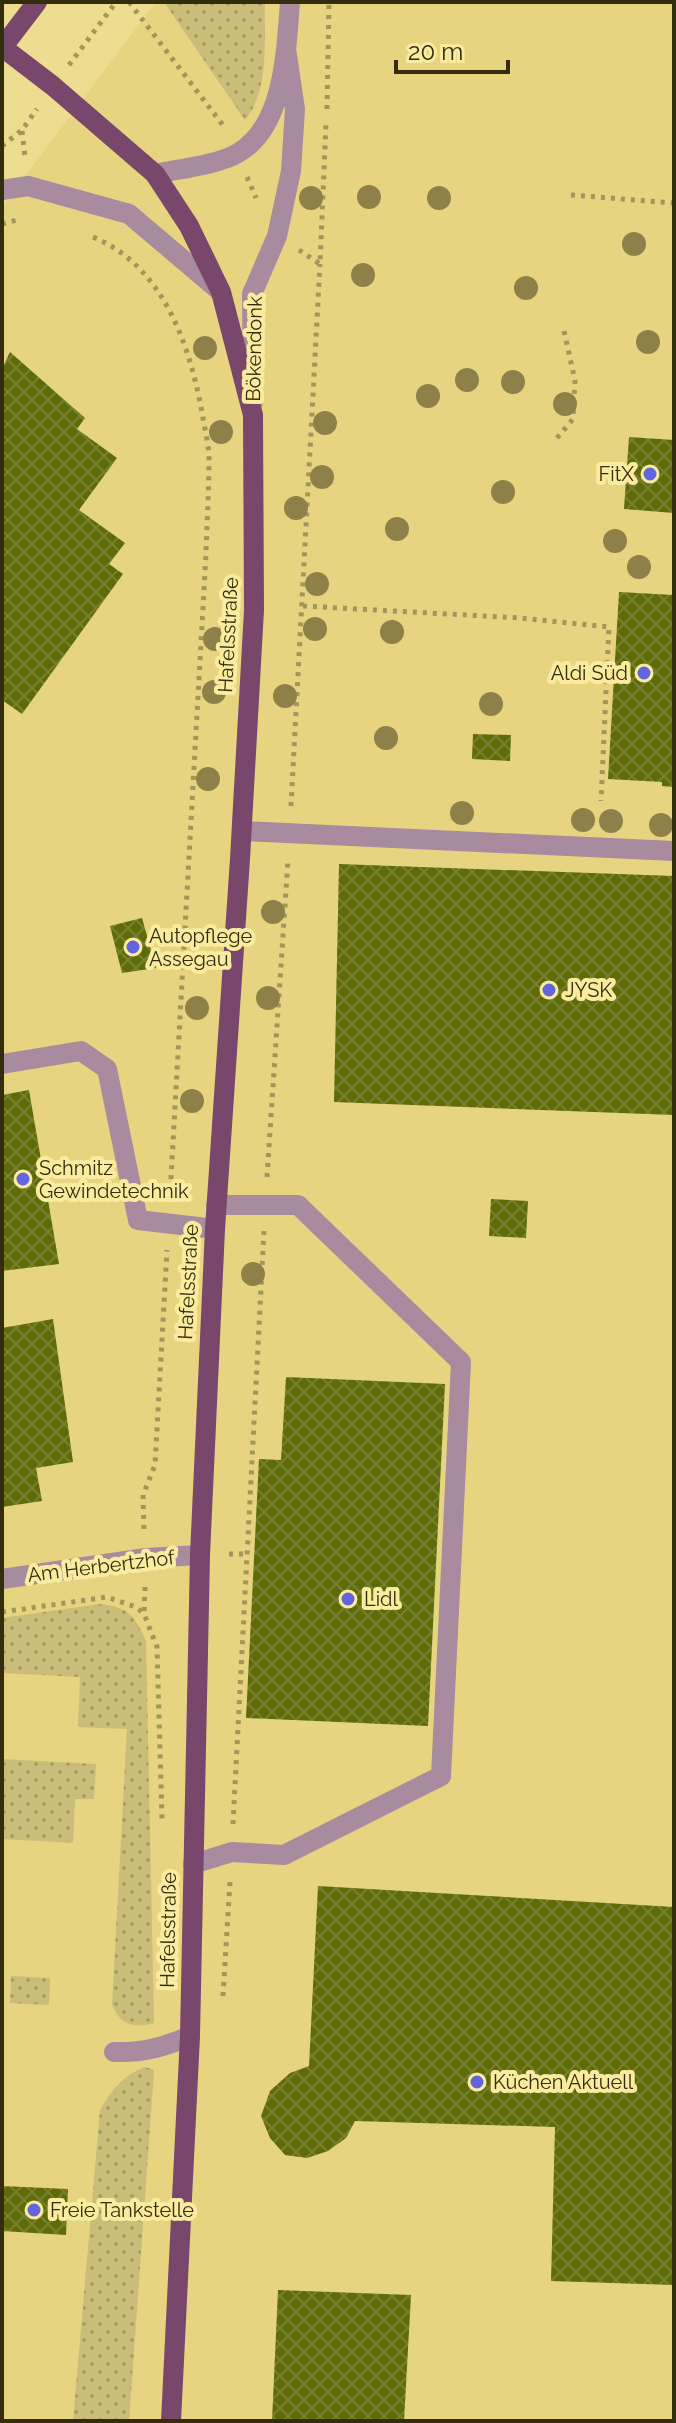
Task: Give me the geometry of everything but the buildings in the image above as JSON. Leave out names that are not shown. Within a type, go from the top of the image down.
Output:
[{"type":"main road","points":[[2,47],[37,2]]},
{"type":"main road","name":"Hafelsstraße","points":[[2,47],[53,86],[155,174],[189,226],[221,292],[253,415],[254,610],[216,1205],[200,1555],[190,2036],[171,2421]]},
{"type":"street","name":"Bökendonk","points":[[155,174],[237,154],[261,135],[274,109],[286,49],[290,2]]},
{"type":"street","name":"Bökendonk","points":[[253,415],[252,294],[277,236],[291,171],[295,109],[286,49]]},
{"type":"street","points":[[2,190],[28,186],[129,214],[221,292]]},
{"type":"street","points":[[242,831],[674,851]]},
{"type":"street","points":[[2,1064],[81,1051],[107,1069],[138,1220],[215,1229]]},
{"type":"street","points":[[193,1864],[232,1852],[284,1855],[441,1776],[461,1362],[298,1205],[216,1205]]},
{"type":"street","name":"Am Herbertzhof","points":[[2,1579],[146,1558],[200,1555]]},
{"type":"street","points":[[114,2052],[138,2053],[162,2048],[190,2036]]},
{"type":"path","points":[[2,146],[22,130]]},
{"type":"path","points":[[571,195],[674,203]]},
{"type":"path","points":[[80,231],[106,242],[138,267],[168,306],[186,343],[209,452],[206,554],[155,1465],[143,1495],[146,1558],[144,1614],[157,1647],[163,1822]]},
{"type":"path","points":[[222,2006],[320,264]]},
{"type":"path","points":[[557,438],[573,419],[575,381],[563,326]]},
{"type":"path","points":[[303,606],[520,618],[609,627],[606,751],[601,801]]},
{"type":"path","points":[[2,1612],[107,1597],[136,1607],[144,1614]]},
{"type":"shaded area","points":[[156,2],[674,2],[674,2421],[2,2421],[2,207]]},
{"type":"shaded area","points":[[164,2],[265,2],[262,79],[259,94],[245,120]]},
{"type":"shaded area","points":[[100,1604],[118,1607],[129,1614],[146,1641],[154,2023],[141,2026],[124,2021],[112,2005],[127,1729],[78,1727],[80,1677],[2,1673],[2,1618]]},
{"type":"shaded area","points":[[2,1759],[96,1764],[94,1799],[75,1799],[73,1843],[2,1839]]},
{"type":"shaded area","points":[[11,1976],[50,1978],[49,2005],[10,2003]]},
{"type":"shaded area","points":[[145,2067],[154,2070],[129,2421],[73,2421],[100,2110],[118,2084]]},
{"type":"place","name":"FitX","points":[[650,474]]},
{"type":"place","name":"Aldi Süd","points":[[644,673]]},
{"type":"place","name":"Autopflege Assegau","points":[[133,947]]},
{"type":"place","name":"JYSK","points":[[549,990]]},
{"type":"place","name":"Schmitz Gewindetechnik","points":[[23,1179]]},
{"type":"place","name":"Lidl","points":[[348,1599]]},
{"type":"place","name":"Küchen Aktuell","points":[[477,2082]]},
{"type":"place","name":"Freie Tankstelle","points":[[34,2210]]}]
